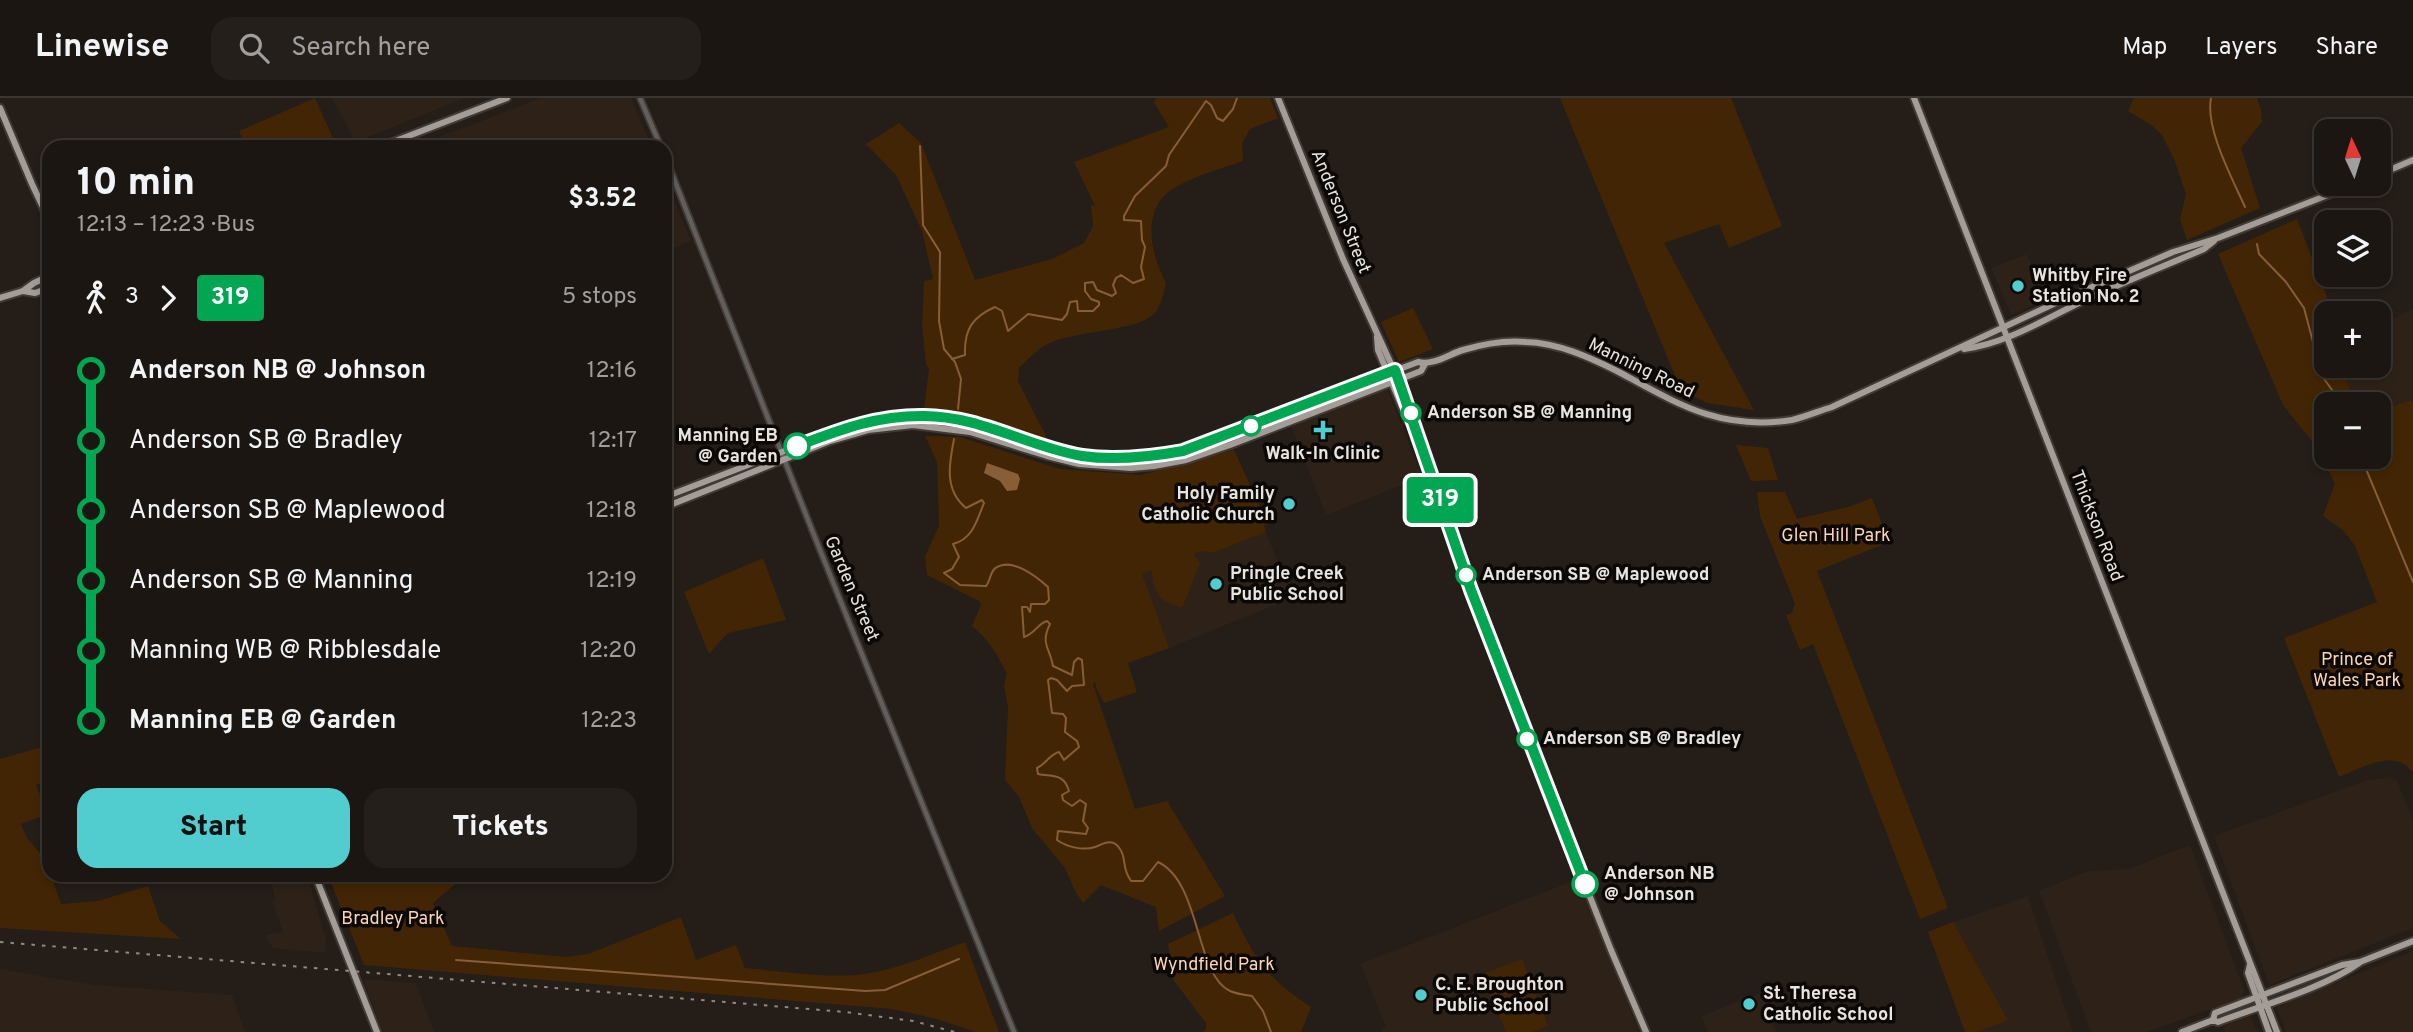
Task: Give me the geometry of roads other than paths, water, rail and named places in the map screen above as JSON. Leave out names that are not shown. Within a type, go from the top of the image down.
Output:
[{"type":"main road","points":[[398,140],[507,98]]},
{"type":"main road","name":"Anderson Street","points":[[1278,98],[1377,337],[1378,350],[1391,372],[1413,426],[1516,709],[1646,1032]]},
{"type":"main road","name":"Thickson Road","points":[[1914,98],[2277,1032]]},
{"type":"main road","points":[[0,108],[42,205]]},
{"type":"main road","points":[[2391,169],[2413,160]]},
{"type":"main road","name":"Manning Road","points":[[672,495],[857,424],[923,416],[963,420],[1080,456],[1148,457],[1183,451],[1418,362],[1425,364],[1461,350],[1492,343],[1527,341],[1564,349],[1599,362],[1685,408],[1727,421],[1749,423],[1795,419],[1832,407],[2062,300],[2161,258],[2325,196]]},
{"type":"main road","name":"Manning Road","points":[[1959,349],[1980,347],[2008,336],[2204,249],[2218,238]]},
{"type":"main road","points":[[0,298],[23,291],[42,279]]},
{"type":"main road","points":[[23,291],[35,293],[42,290]]},
{"type":"main road","name":"Manning Road","points":[[672,504],[830,441],[868,430],[913,425],[970,432],[1079,464],[1131,468],[1154,466],[1186,460],[1230,445],[1421,371],[1425,364]]},
{"type":"main road","points":[[318,882],[377,1032]]},
{"type":"main road","points":[[2213,1020],[2215,1013],[2413,941]]},
{"type":"main road","points":[[2182,1032],[2213,1020],[2218,1022],[2345,973],[2360,962]]},
{"type":"main road","name":"Thickson Road","points":[[2250,965],[2248,972],[2269,1032]]},
{"type":"street","points":[[640,98],[658,140]]},
{"type":"street","name":"Garden Street","points":[[672,174],[1014,1032]]},
{"type":"waterway","points":[[952,359],[965,355],[966,338],[971,325],[980,315],[995,307],[1002,311],[1008,331],[1028,314],[1062,320],[1067,314],[1070,302],[1077,301],[1078,311],[1093,311],[1099,302],[1091,299],[1085,291],[1085,283],[1093,282],[1097,290],[1112,296],[1116,293],[1113,285],[1121,275],[1133,283],[1144,279],[1141,267],[1145,247],[1141,221],[1124,220],[1124,216],[1135,196],[1166,166],[1169,155],[1206,101],[1217,118],[1223,121],[1233,109],[1237,98]]},
{"type":"waterway","points":[[2211,98],[2210,110],[2216,138],[2245,207]]},
{"type":"waterway","points":[[920,146],[923,225],[940,252],[939,321],[944,349],[955,362],[961,379],[958,409]]},
{"type":"waterway","points":[[2257,244],[2259,254],[2286,282],[2304,308],[2322,376],[2333,392]]},
{"type":"waterway","points":[[954,439],[950,467],[954,493],[966,508],[982,500],[984,503],[970,533],[960,542],[953,544],[959,557],[952,569],[944,573],[960,585],[986,586],[993,570],[1003,565],[1017,567],[1031,574],[1048,587],[1049,600],[1045,604],[1031,604],[1030,612],[1027,607],[1022,607],[1024,637],[1047,621],[1050,624],[1046,641],[1053,666],[1072,675],[1074,662],[1078,658],[1082,660],[1084,685],[1072,686],[1067,691],[1057,680],[1048,680],[1052,713],[1063,714],[1066,718],[1065,732],[1077,741],[1079,747],[1064,760],[1059,752],[1053,755],[1037,768],[1038,774],[1064,781],[1069,791],[1062,795],[1063,800],[1072,806],[1080,800],[1086,804],[1083,821],[1088,828],[1086,834],[1058,831],[1057,840],[1080,848],[1115,843],[1122,853],[1131,881],[1143,881],[1158,862],[1172,873],[1182,888],[1210,967],[1219,982],[1230,991],[1252,996],[1263,1011],[1271,1032]]},
{"type":"waterway","points":[[2366,469],[2413,582]]},
{"type":"waterway","points":[[456,960],[865,991],[885,990],[959,959]]},
{"type":"railway","points":[[0,942],[845,1012],[913,1021],[955,1032]]},
{"type":"place","name":"Whitby Fire Station No. 2","points":[[2018,286]]},
{"type":"place","name":"Anderson SB @ Manning","points":[[1411,413]]},
{"type":"place","name":"Walk-In Clinic","points":[[1323,430]]},
{"type":"place","name":"Manning EB @ Garden","points":[[797,446]]},
{"type":"place","name":"Holy Family Catholic Church","points":[[1289,504]]},
{"type":"place","name":"Anderson SB @ Maplewood","points":[[1466,575]]},
{"type":"place","name":"Pringle Creek Public School","points":[[1216,584]]},
{"type":"place","name":"Anderson SB @ Bradley","points":[[1527,739]]},
{"type":"place","name":"Anderson NB @ Johnson","points":[[1585,884]]},
{"type":"place","name":"C. E. Broughton Public School","points":[[1421,995]]},
{"type":"place","name":"St. Theresa Catholic School","points":[[1749,1004]]},
{"type":"park label","name":"Glen Hill Park","points":[[1836,536]]},
{"type":"park label","name":"Prince of Wales Park","points":[[2357,670]]},
{"type":"park label","name":"Bradley Park","points":[[393,919]]},
{"type":"park label","name":"Wyndfield Park","points":[[1214,965]]}]
